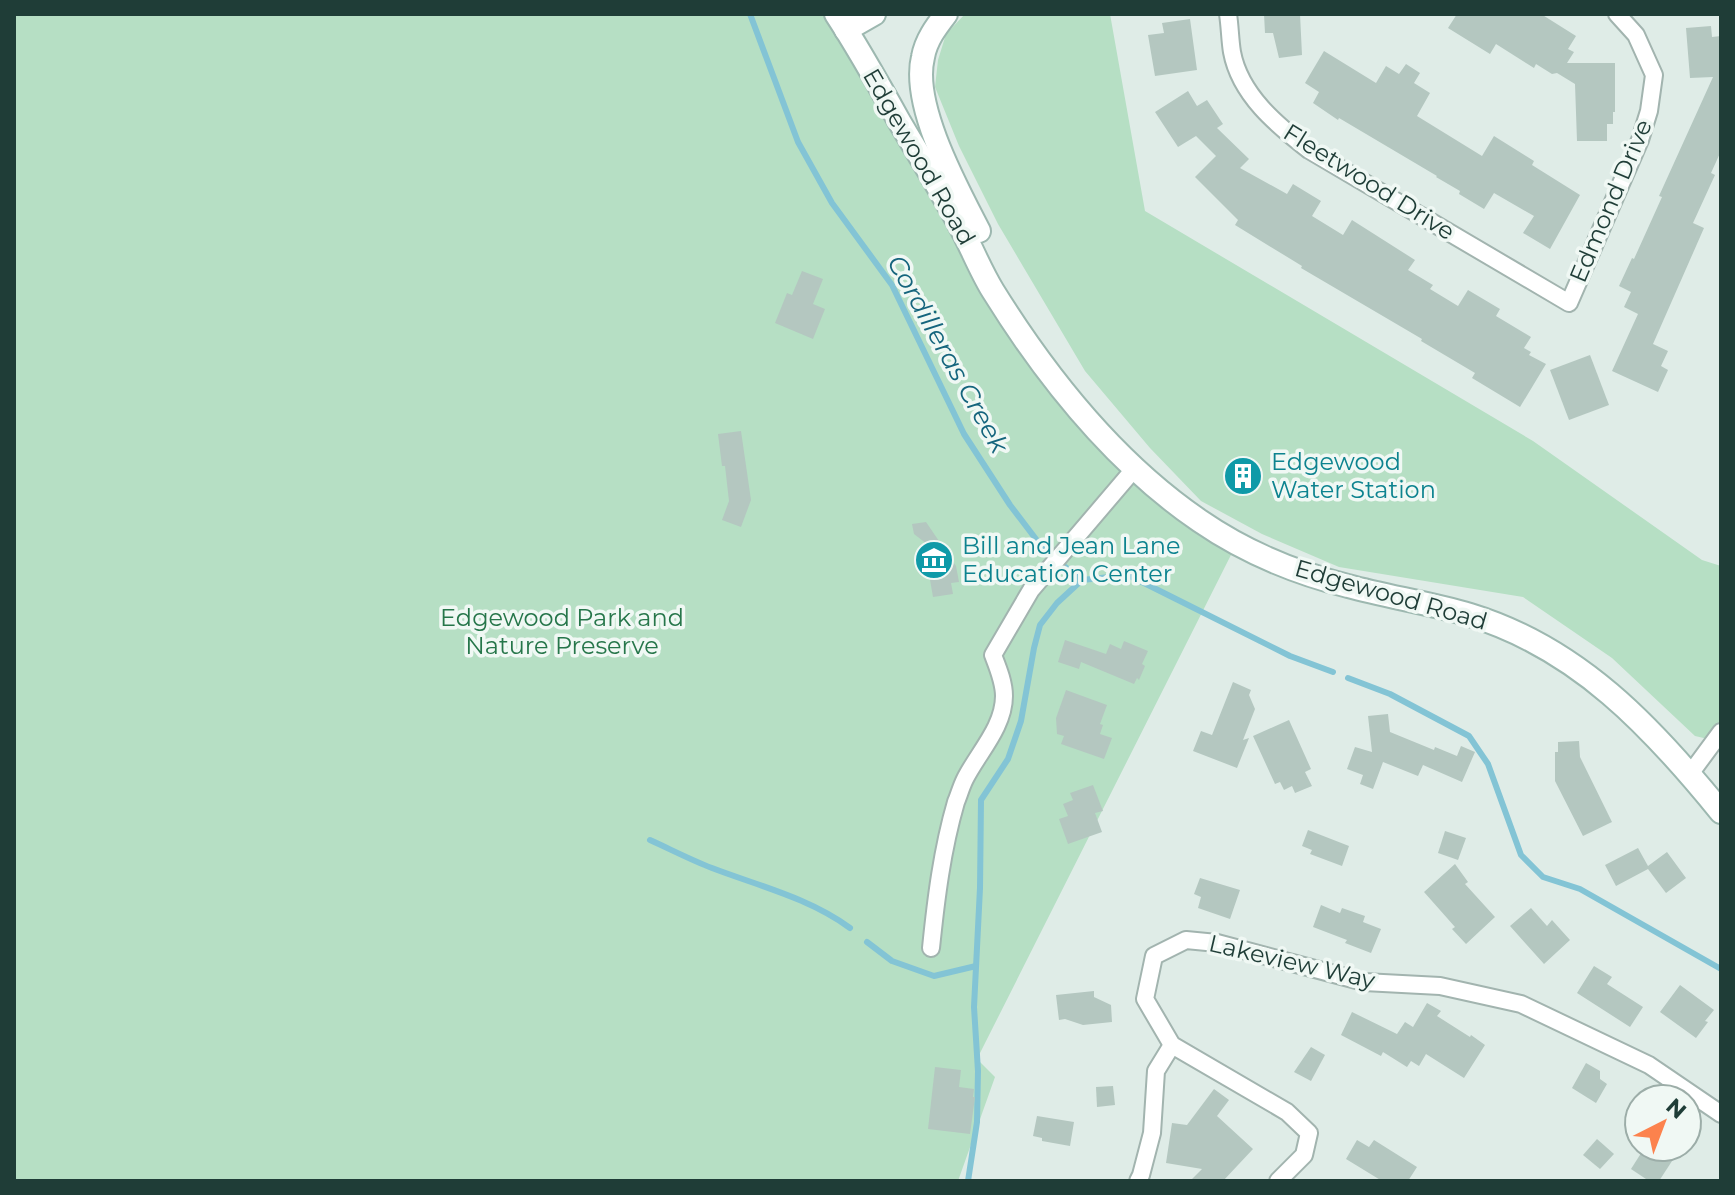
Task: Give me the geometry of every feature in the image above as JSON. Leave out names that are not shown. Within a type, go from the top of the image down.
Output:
[{"type":"main road","points":[[841,22],[874,14]]},
{"type":"main road","points":[[946,14],[927,43],[922,59],[920,76],[929,118],[966,205],[1058,385]]},
{"type":"main road","name":"Edgewood Road","points":[[841,22],[960,224],[991,289],[1027,342],[1058,385],[1096,429],[1168,498],[1202,523],[1272,561],[1348,586],[1469,615],[1541,645],[1604,688],[1690,774],[1721,812]]},
{"type":"street","name":"Fleetwood Drive","points":[[1228,14],[1232,54],[1242,81],[1281,128],[1309,150],[1569,303]]},
{"type":"street","name":"Edmond Drive","points":[[1569,303],[1640,140],[1649,111],[1654,75],[1636,35],[1617,14]]},
{"type":"street","points":[[931,948],[947,834],[964,781],[995,730],[1003,708],[1002,684],[993,655],[1031,590],[1135,468]]},
{"type":"street","points":[[1690,774],[1721,732]]},
{"type":"street","name":"Lakeview Way","points":[[1278,1181],[1304,1155],[1309,1133],[1287,1112],[1172,1045],[1145,999],[1154,956],[1186,940],[1217,943],[1364,982],[1440,986],[1521,1004],[1649,1065],[1721,1114]]},
{"type":"street","points":[[1138,1181],[1152,1133],[1156,1071],[1172,1045]]},
{"type":"green space","name":"Edgewood Park and Nature Preserve","points":[[14,14],[836,14],[960,224],[1096,429],[1237,543],[977,1059],[995,1077],[958,1181],[14,1181]]},
{"type":"green space","points":[[965,14],[1110,14],[1145,211],[1533,441],[1702,560],[1721,566],[1721,742],[1695,736],[1612,658],[1523,597],[1339,567],[1262,534],[1201,501],[1150,448],[1085,371],[998,224],[959,146],[935,87],[938,60],[946,34]]},
{"type":"building","points":[[1264,14],[1300,14],[1302,55],[1279,58],[1273,33],[1265,33]]},
{"type":"building","points":[[1457,14],[1541,14],[1576,36],[1568,49],[1574,52],[1567,63],[1615,63],[1615,112],[1613,124],[1607,124],[1607,141],[1577,141],[1575,84],[1536,64],[1534,68],[1496,44],[1490,54],[1448,28]]},
{"type":"building","points":[[1190,19],[1197,70],[1155,76],[1148,35],[1164,33],[1162,23]]},
{"type":"building","points":[[1711,26],[1712,37],[1721,36],[1721,151],[1711,173],[1715,175],[1693,223],[1704,228],[1653,344],[1668,351],[1661,366],[1668,370],[1658,392],[1612,371],[1638,314],[1624,307],[1631,292],[1619,286],[1662,197],[1659,196],[1713,77],[1690,78],[1686,28]]},
{"type":"building","points":[[1324,51],[1376,83],[1386,66],[1399,74],[1406,64],[1420,73],[1414,83],[1430,93],[1417,116],[1482,156],[1494,136],[1534,161],[1532,165],[1580,195],[1550,249],[1523,233],[1534,216],[1494,193],[1484,209],[1437,176],[1313,103],[1319,92],[1305,83]]},
{"type":"building","points":[[1188,91],[1197,106],[1207,100],[1223,124],[1217,128],[1249,159],[1240,168],[1287,194],[1293,184],[1321,201],[1312,216],[1343,235],[1352,220],[1415,260],[1408,270],[1433,285],[1430,289],[1458,306],[1468,290],[1500,309],[1496,316],[1531,337],[1524,348],[1531,352],[1529,355],[1546,364],[1520,407],[1472,378],[1475,373],[1422,339],[1235,225],[1238,220],[1195,177],[1216,156],[1196,136],[1178,147],[1155,112]]},
{"type":"building","points":[[802,271],[823,279],[813,304],[825,309],[813,339],[775,323],[787,293],[792,295]]},
{"type":"building","points":[[1590,355],[1609,405],[1569,420],[1550,370]]},
{"type":"building","points":[[741,431],[751,500],[741,527],[722,520],[729,501],[718,434]]},
{"type":"building","name":"Edgewood Water Station","points":[[1240,467],[1258,473],[1253,489],[1235,483]]},
{"type":"building","name":"Bill and Jean Lane Education Center","points":[[926,522],[956,566],[959,582],[951,583],[953,594],[933,597],[926,557],[940,554],[914,534],[912,524]]},
{"type":"building","points":[[1065,640],[1106,654],[1110,644],[1121,649],[1124,641],[1148,651],[1139,680],[1137,678],[1134,684],[1081,662],[1079,669],[1058,662]]},
{"type":"building","points":[[1233,682],[1251,690],[1249,695],[1255,709],[1243,740],[1249,738],[1237,768],[1193,751],[1201,731],[1212,735]]},
{"type":"building","points":[[1066,690],[1107,705],[1100,734],[1112,738],[1104,759],[1061,744],[1064,736],[1057,734],[1056,718]]},
{"type":"building","points":[[1388,714],[1390,732],[1457,756],[1461,746],[1475,752],[1462,782],[1423,765],[1418,776],[1383,762],[1373,789],[1360,784],[1363,775],[1347,769],[1355,747],[1372,752],[1368,716]]},
{"type":"building","points":[[1289,720],[1311,769],[1305,772],[1312,786],[1295,793],[1292,786],[1284,790],[1280,782],[1275,784],[1253,736]]},
{"type":"building","points":[[1579,741],[1580,757],[1612,822],[1583,836],[1555,781],[1558,742]]},
{"type":"building","points":[[1093,785],[1103,811],[1095,813],[1102,832],[1068,844],[1059,819],[1068,816],[1063,804],[1073,800],[1070,793]]},
{"type":"building","points":[[1308,830],[1349,846],[1342,866],[1310,854],[1312,850],[1302,846]]},
{"type":"building","points":[[1445,831],[1466,838],[1458,860],[1438,853]]},
{"type":"building","points":[[1638,848],[1648,866],[1667,852],[1686,878],[1666,893],[1648,869],[1616,886],[1605,865]]},
{"type":"building","points":[[1455,864],[1468,882],[1465,884],[1495,917],[1466,944],[1424,892]]},
{"type":"building","points":[[1200,878],[1240,890],[1230,919],[1198,908],[1201,897],[1194,894]]},
{"type":"building","points":[[1321,905],[1340,913],[1342,908],[1365,916],[1363,922],[1381,929],[1371,953],[1313,927]]},
{"type":"building","points":[[1531,908],[1547,926],[1552,920],[1570,940],[1544,964],[1510,926]]},
{"type":"building","points":[[1594,966],[1612,977],[1607,984],[1643,1007],[1630,1027],[1577,993]]},
{"type":"building","points":[[1680,985],[1714,1010],[1696,1038],[1660,1012]]},
{"type":"building","points":[[1094,991],[1094,997],[1111,1005],[1112,1022],[1083,1025],[1059,1020],[1056,995]]},
{"type":"building","points":[[1427,1003],[1441,1011],[1437,1016],[1485,1045],[1464,1078],[1426,1054],[1419,1066],[1411,1061],[1407,1067],[1383,1052],[1381,1056],[1341,1035],[1352,1012],[1397,1034],[1405,1022],[1413,1027]]},
{"type":"building","points":[[1311,1047],[1325,1055],[1311,1081],[1294,1072]]},
{"type":"building","points":[[1586,1063],[1600,1071],[1600,1079],[1607,1084],[1596,1103],[1572,1088]]},
{"type":"building","points":[[935,1067],[961,1070],[959,1087],[974,1089],[970,1134],[928,1129]]},
{"type":"building","points":[[1113,1086],[1115,1105],[1097,1107],[1096,1087]]},
{"type":"building","points":[[1214,1089],[1229,1100],[1217,1116],[1253,1149],[1223,1181],[1190,1181],[1202,1169],[1166,1163],[1172,1123],[1187,1125]]},
{"type":"building","points":[[1037,1116],[1074,1122],[1070,1146],[1042,1141],[1042,1138],[1033,1136]]},
{"type":"building","points":[[1597,1139],[1614,1154],[1600,1169],[1583,1155]]},
{"type":"building","points":[[1357,1140],[1369,1147],[1374,1140],[1417,1167],[1408,1181],[1382,1181],[1346,1159]]},
{"type":"building","points":[[1635,1163],[1671,1163],[1659,1181],[1649,1181],[1631,1169]]},
{"type":"waterway","name":"Cordilleras Creek","points":[[750,14],[798,142],[832,203],[892,285],[964,434],[1010,505],[1045,551],[1082,580],[1128,575],[1290,656],[1333,672]]},
{"type":"waterway","points":[[968,1181],[977,1122],[974,1007],[981,800],[1008,759],[1021,721],[1040,625],[1057,603],[1082,580]]},
{"type":"waterway","name":"Cordilleras Creek","points":[[1348,678],[1390,694],[1469,736],[1488,764],[1521,855],[1543,877],[1580,889],[1721,969]]},
{"type":"waterway","points":[[650,840],[704,865],[818,908],[850,928]]},
{"type":"waterway","points":[[867,942],[892,961],[934,976],[976,966]]},
{"type":"place","name":"Edgewood Water Station","points":[[1243,476]]},
{"type":"place","name":"Bill and Jean Lane Education Center","points":[[934,560]]}]
